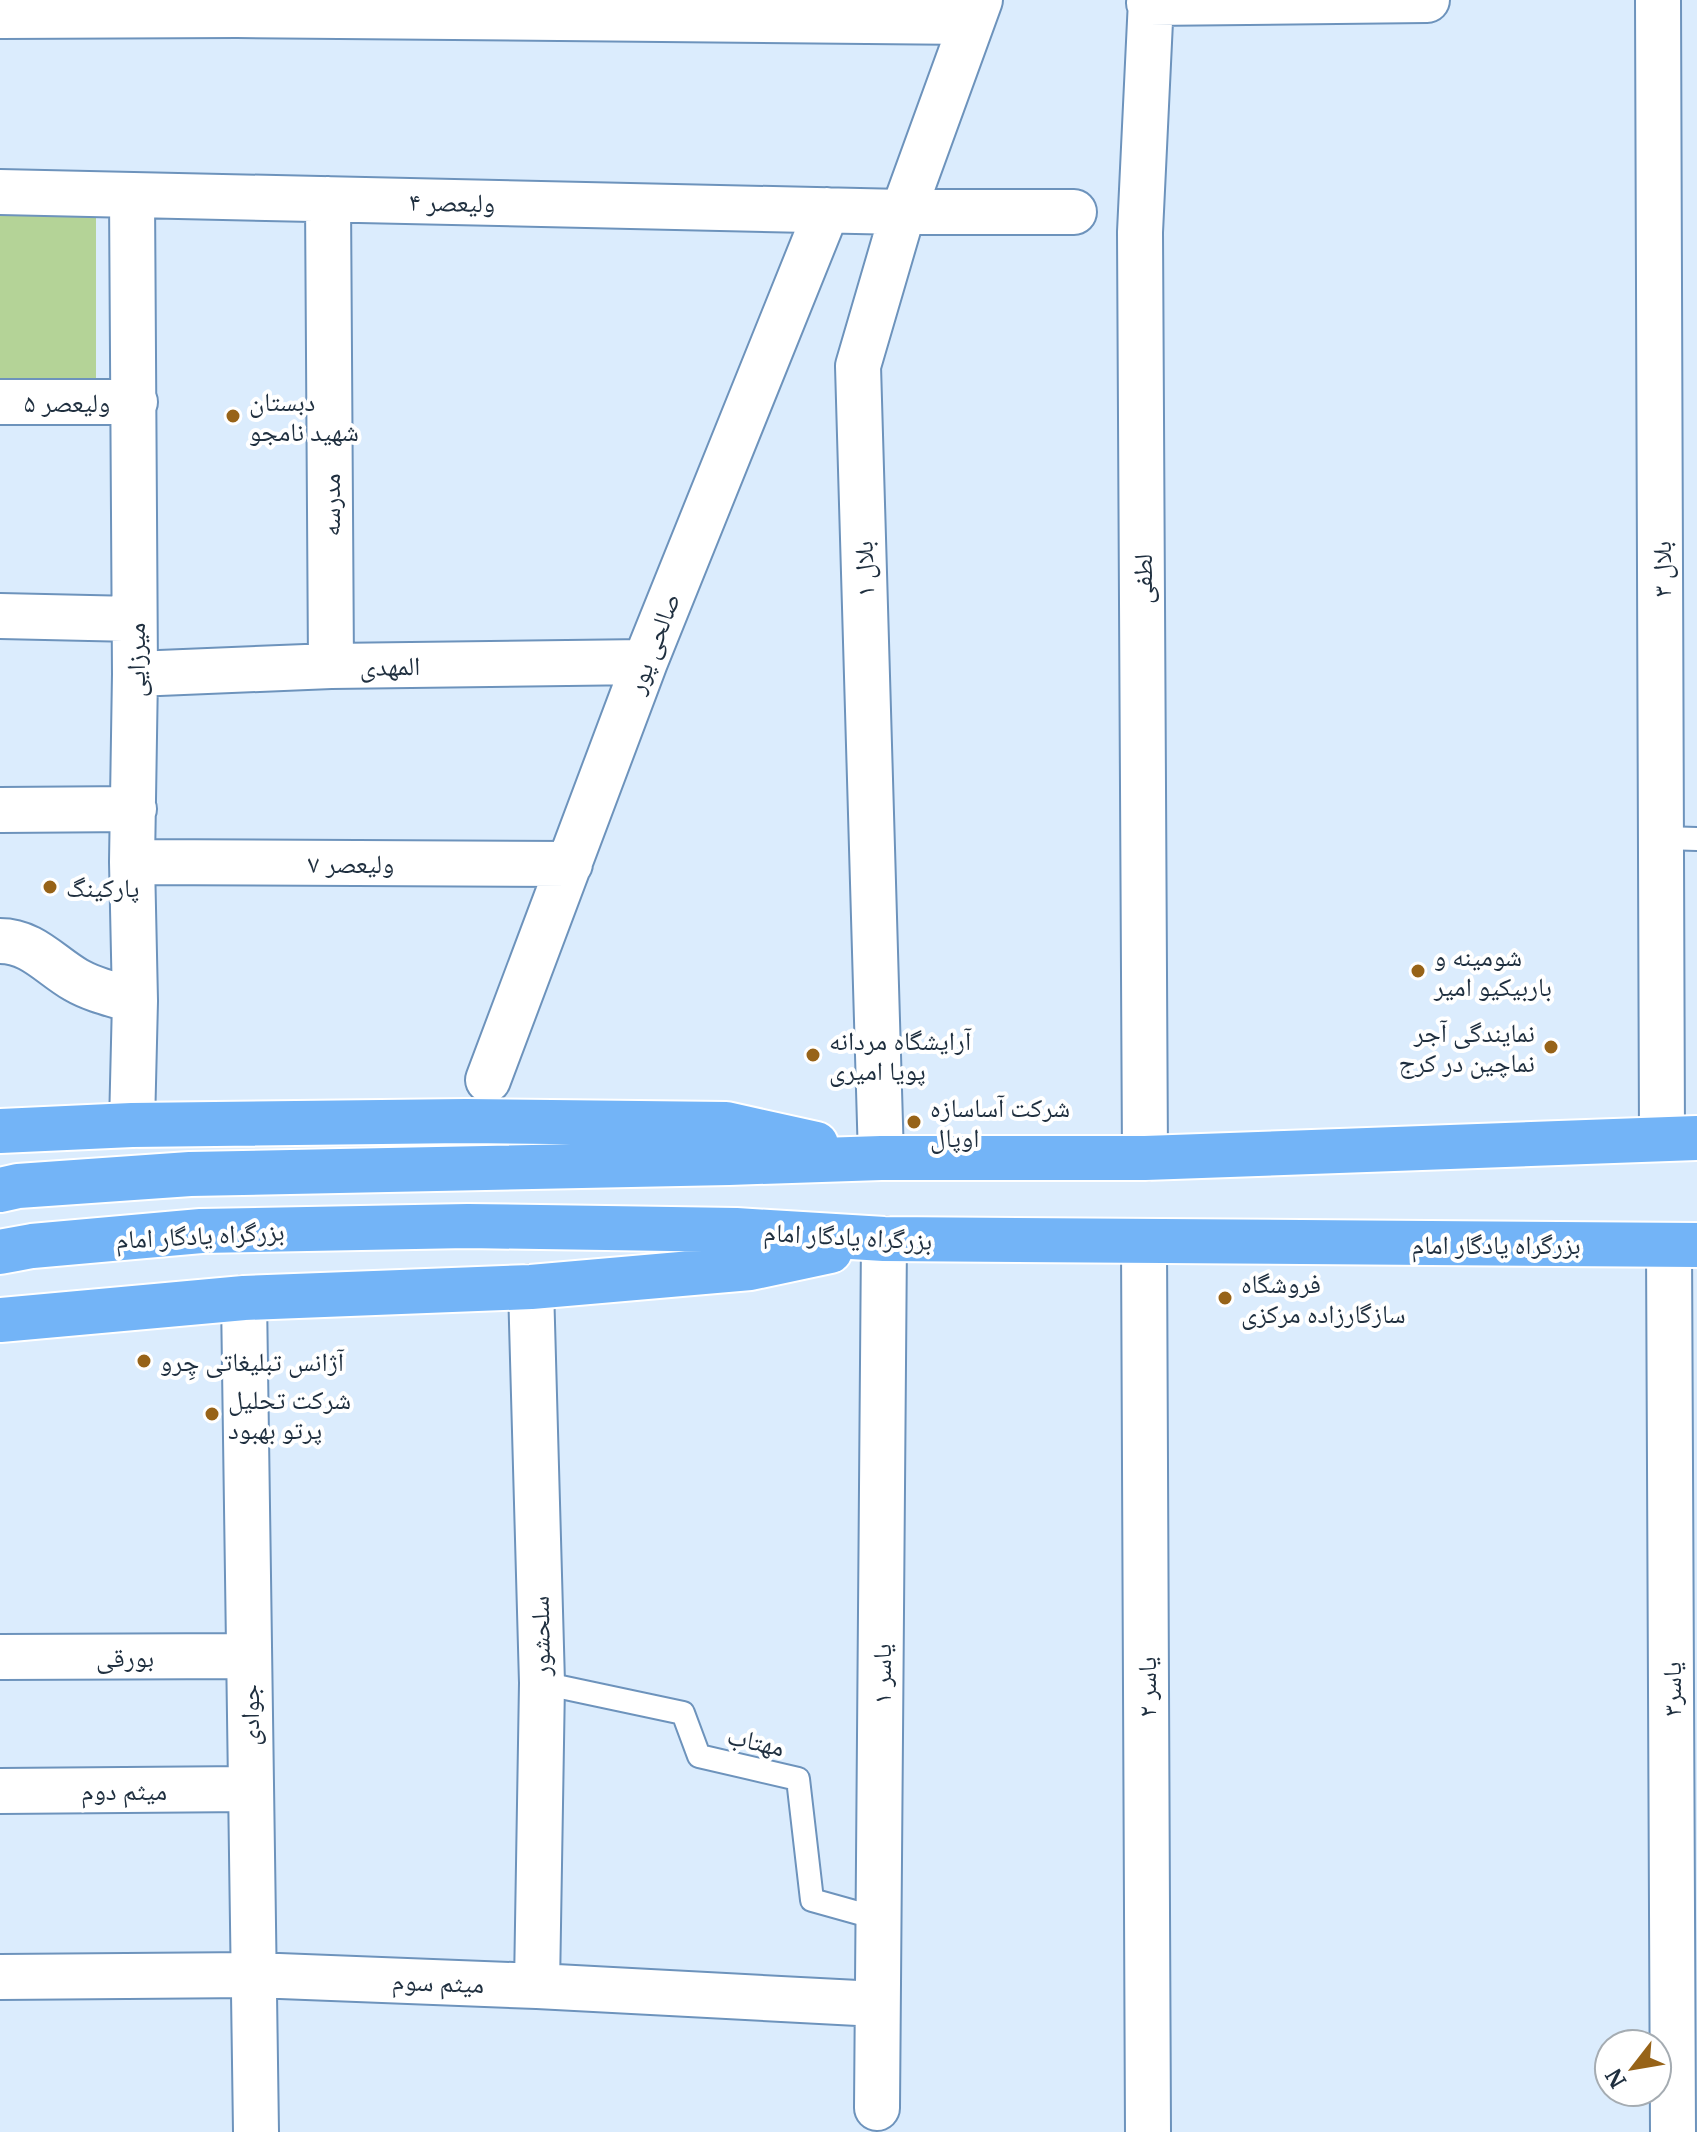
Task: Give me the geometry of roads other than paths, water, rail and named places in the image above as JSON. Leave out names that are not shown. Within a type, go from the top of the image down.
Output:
[{"type":"highway","points":[[0,1131],[132,1125],[466,1121],[726,1124],[881,1158]]},
{"type":"highway","points":[[0,1190],[18,1186],[190,1174],[881,1158],[1145,1158],[1679,1138]]},
{"type":"highway","name":"بزرگراه یادگار امام","points":[[0,1252],[32,1246],[201,1231],[453,1226],[736,1230],[884,1239],[1683,1245]]},
{"type":"highway","points":[[0,1320],[244,1298],[531,1287],[750,1268],[884,1239]]},
{"type":"street","points":[[1150,1],[1427,0]]},
{"type":"street","name":"بلال ۳","points":[[1658,0],[1680,839],[1679,1138]]},
{"type":"street","name":"لطفی","points":[[1145,1158],[1140,232],[1150,1]]},
{"type":"street","points":[[0,16],[238,8],[976,11]]},
{"type":"street","name":"بلال ۱","points":[[881,1158],[858,366],[903,212],[976,11]]},
{"type":"street","name":"ولیعصر ۴","points":[[0,192],[903,212],[1074,212]]},
{"type":"street","name":"میرزایی","points":[[132,195],[135,402],[132,862],[135,1001],[132,1125]]},
{"type":"street","name":"مدرسه","points":[[328,199],[331,666]]},
{"type":"street","name":"صالحی پور","points":[[488,1080],[645,662],[827,210]]},
{"type":"street","name":"ولیعصر ۵","points":[[0,402],[135,402]]},
{"type":"street","points":[[0,616],[134,619]]},
{"type":"street","name":"المهدی","points":[[135,674],[331,666],[645,662]]},
{"type":"street","points":[[0,810],[134,809]]},
{"type":"street","name":"ولیعصر ۷","points":[[132,862],[570,864]]},
{"type":"street","points":[[0,941],[32,948],[79,982],[135,1001]]},
{"type":"street","name":"یاسر ۱","points":[[877,2108],[884,1239]]},
{"type":"street","name":"یاسر ۲","points":[[1144,1242],[1148,2132]]},
{"type":"street","name":"یاسر۳","points":[[1673,2132],[1683,1245]]},
{"type":"street","name":"سلحشور","points":[[531,1287],[542,1683],[537,1986]]},
{"type":"street","name":"جوادی","points":[[244,1298],[256,2132]]},
{"type":"street","name":"بورقی","points":[[0,1657],[249,1656]]},
{"type":"street","name":"میثم دوم","points":[[0,1791],[249,1789]]},
{"type":"street","name":"میثم سوم","points":[[0,1977],[252,1975],[877,2004]]},
{"type":"lane","name":"مهتاب","points":[[542,1683],[683,1713],[699,1756],[798,1779],[812,1900],[880,1919]]},
{"type":"place","name":"دبستان شهید نامجو","points":[[233,416]]},
{"type":"place","name":"پارکینگ","points":[[50,887]]},
{"type":"place","name":"شومینه و باربیکیو امیر","points":[[1418,971]]},
{"type":"place","name":"نمایندگی آجر نماچین در کرج","points":[[1551,1047]]},
{"type":"place","name":"آرایشگاه مردانه پویا امیری","points":[[813,1055]]},
{"type":"place","name":"شرکت آساسازه اوپال","points":[[914,1122]]},
{"type":"place","name":"فروشگاه سازگارزاده مرکزی","points":[[1225,1298]]},
{"type":"place","name":"آژانس تبلیغاتی چِرو","points":[[144,1361]]},
{"type":"place","name":"شرکت تحلیل پرتو بهبود","points":[[212,1414]]}]
